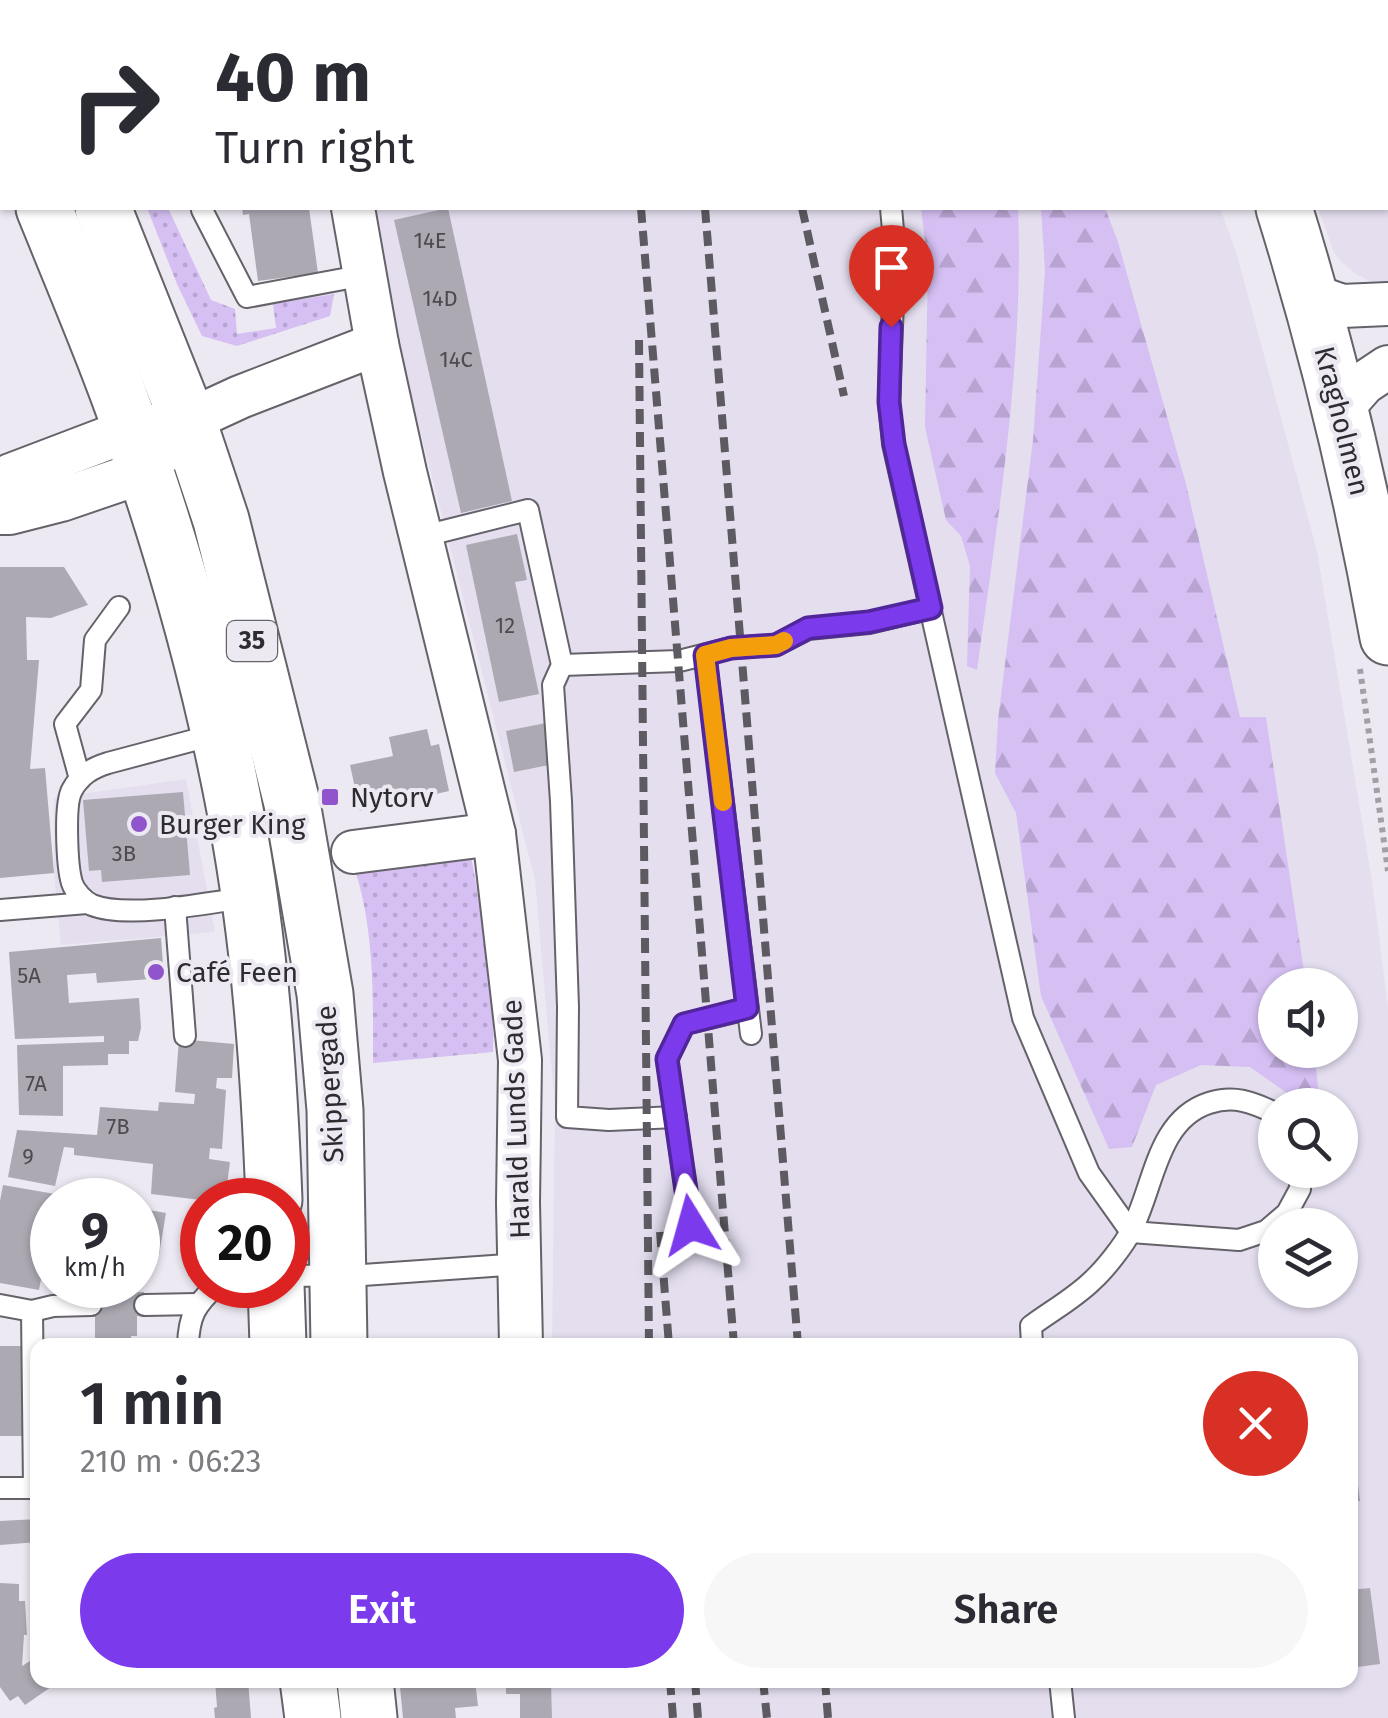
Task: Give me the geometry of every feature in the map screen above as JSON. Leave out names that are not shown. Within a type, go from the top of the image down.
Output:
[{"type":"main road","name":"35","points":[[45,210],[139,450],[193,626],[219,733],[249,897],[270,1085],[273,1178]]},
{"type":"main road","name":"35","points":[[105,210],[188,420]]},
{"type":"main road","name":"Kragholmen","points":[[1285,210],[1341,409],[1388,637]]},
{"type":"main road","name":"Skippergade","points":[[188,420],[231,556],[292,803],[325,994],[335,1110],[313,1276],[336,1338]]},
{"type":"main road","points":[[277,1308],[278,1338]]},
{"type":"main road","points":[[309,1688],[313,1718]]},
{"type":"main road","points":[[367,1688],[369,1718]]},
{"type":"street","name":"Harald Lunds Gade","points":[[354,210],[377,344],[420,537],[494,834],[520,1060],[521,1338]]},
{"type":"street","points":[[1311,294],[1342,306],[1388,304]]},
{"type":"street","points":[[0,513],[10,514],[61,500],[188,420],[377,344]]},
{"type":"street","points":[[1341,409],[1364,383],[1388,367]]},
{"type":"street","points":[[0,484],[10,476],[139,450]]},
{"type":"street","points":[[352,852],[494,834]]},
{"type":"lane","points":[[202,210],[247,297],[365,274]]},
{"type":"lane","points":[[891,210],[895,252],[889,402],[894,444],[1023,1018],[1090,1173],[1131,1232]]},
{"type":"lane","points":[[420,537],[528,510],[562,665],[553,685],[562,800],[568,1007],[566,1117],[676,1117]]},
{"type":"lane","points":[[80,778],[65,724],[91,690],[95,640],[119,607]]},
{"type":"lane","points":[[562,665],[679,661],[731,648],[776,645],[808,628],[869,622],[931,608]]},
{"type":"lane","points":[[705,655],[751,1034]]},
{"type":"lane","points":[[88,903],[72,884],[66,809],[80,778],[108,762],[219,733]]},
{"type":"lane","points":[[0,910],[88,903],[116,911],[249,897]]},
{"type":"lane","points":[[174,907],[185,1036]]},
{"type":"lane","points":[[691,1225],[667,1059],[684,1024],[747,1008]]},
{"type":"lane","points":[[1032,1338],[1031,1326],[1094,1280],[1131,1232],[1175,1125],[1196,1107],[1223,1098],[1258,1105]]},
{"type":"lane","points":[[1131,1232],[1239,1240],[1266,1232],[1287,1213],[1300,1188]]},
{"type":"lane","points":[[313,1276],[520,1264]]},
{"type":"lane","points":[[0,1305],[32,1311],[45,1308]]},
{"type":"lane","points":[[188,1338],[189,1323],[196,1308]]},
{"type":"lane","points":[[32,1311],[33,1338]]},
{"type":"lane","points":[[0,1488],[30,1488]]},
{"type":"lane","points":[[1061,1688],[1064,1718]]},
{"type":"shaded area","points":[[374,210],[1221,210],[1237,255],[1317,551],[1372,881],[1388,1007],[1388,1718],[552,1718],[551,1688],[1358,1688],[1358,1338],[552,1338],[555,1109],[535,880],[390,312]]},
{"type":"shaded area","points":[[1319,210],[1388,210],[1388,285],[1354,273],[1334,253]]},
{"type":"shaded area","points":[[186,779],[215,932],[61,945],[54,873],[54,798]]},
{"type":"green space","points":[[148,210],[169,210],[211,300],[235,309],[237,334],[276,328],[273,304],[334,294],[330,316],[237,346],[202,336]]},
{"type":"green space","points":[[921,210],[1018,210],[1013,382],[977,670],[967,666],[970,566],[961,536],[946,520],[925,427],[928,265]]},
{"type":"green space","points":[[1041,210],[1106,210],[1186,484],[1240,717],[1266,717],[1303,968],[1258,968],[1258,1068],[1316,1068],[1318,1088],[1280,1088],[1250,1067],[1201,1065],[1156,1085],[1132,1147],[1109,1149],[1041,996],[1016,813],[995,773],[998,720],[1033,440],[1045,271]]},
{"type":"green space","points":[[471,856],[490,979],[493,1052],[373,1063],[369,937],[353,864]]},
{"type":"building","points":[[242,210],[309,210],[318,273],[258,281],[249,214],[243,215]]},
{"type":"building","points":[[448,210],[512,501],[461,513],[394,220]]},
{"type":"building","points":[[517,534],[527,580],[515,582],[539,694],[499,702],[466,545]]},
{"type":"building","points":[[0,567],[64,567],[88,605],[51,618],[26,617],[27,660],[39,660],[30,769],[45,768],[54,873],[0,878]]},
{"type":"building","points":[[546,723],[554,764],[514,772],[506,731]]},
{"type":"building","points":[[427,729],[431,746],[439,744],[449,791],[360,811],[350,765],[393,756],[389,737]]},
{"type":"building","points":[[183,792],[190,875],[102,882],[101,870],[89,871],[83,800]]},
{"type":"building","points":[[161,938],[164,978],[97,983],[96,973],[67,975],[69,1003],[139,998],[138,1041],[129,1041],[129,1054],[108,1054],[108,1065],[63,1066],[63,1116],[19,1115],[17,1045],[104,1042],[104,1036],[15,1039],[9,952]]},
{"type":"building","points":[[179,1039],[234,1044],[232,1078],[217,1078],[216,1088],[226,1090],[222,1149],[210,1148],[209,1159],[230,1162],[228,1178],[180,1178],[180,1197],[160,1195],[160,1178],[152,1178],[153,1164],[74,1155],[74,1148],[64,1147],[57,1178],[30,1178],[30,1181],[8,1177],[17,1130],[97,1135],[100,1107],[158,1111],[159,1102],[194,1104],[195,1094],[175,1092]]},
{"type":"building","points":[[3,1185],[30,1190],[30,1288],[0,1283]]},
{"type":"building","points":[[160,1212],[166,1213],[160,1249]]},
{"type":"building","points":[[91,1308],[145,1308],[145,1317],[137,1316],[137,1336],[131,1338],[95,1338],[95,1317],[91,1317]]},
{"type":"building","points":[[0,1346],[30,1346],[30,1436],[0,1436]]},
{"type":"building","points":[[30,1519],[30,1543],[0,1545],[0,1521]]},
{"type":"building","points":[[0,1583],[19,1584],[19,1601],[25,1601],[27,1635],[22,1666],[30,1661],[30,1688],[49,1688],[25,1705],[18,1696],[10,1701],[0,1687]]},
{"type":"building","points":[[1370,1588],[1380,1664],[1358,1667],[1358,1589]]},
{"type":"building","points":[[216,1688],[249,1688],[251,1718],[215,1718]]},
{"type":"building","points":[[400,1688],[476,1688],[478,1706],[455,1708],[456,1718],[403,1718]]},
{"type":"building","points":[[506,1688],[551,1688],[552,1718],[520,1718],[520,1694],[506,1694]]},
{"type":"railway","points":[[641,210],[733,1338]]},
{"type":"railway","points":[[705,210],[797,1338]]},
{"type":"railway","points":[[802,210],[844,396]]},
{"type":"railway","points":[[639,340],[649,1338]]},
{"type":"railway","points":[[660,1232],[668,1338]]},
{"type":"railway","points":[[671,1688],[673,1718]]},
{"type":"railway","points":[[696,1688],[698,1718]]},
{"type":"railway","points":[[764,1688],[767,1718]]},
{"type":"railway","points":[[826,1688],[828,1718]]},
{"type":"slow traffic","points":[[723,802],[705,655],[784,641]]},
{"type":"place","name":"Nytorv","points":[[330,797]]},
{"type":"place","name":"Burger King","points":[[139,824]]},
{"type":"place","name":"Café Feen","points":[[156,972]]},
{"type":"route","points":[[691,1225],[667,1059],[684,1024],[747,1008],[705,655],[731,648],[776,645],[808,628],[869,622],[931,608],[894,444],[889,402],[891,327]]}]
